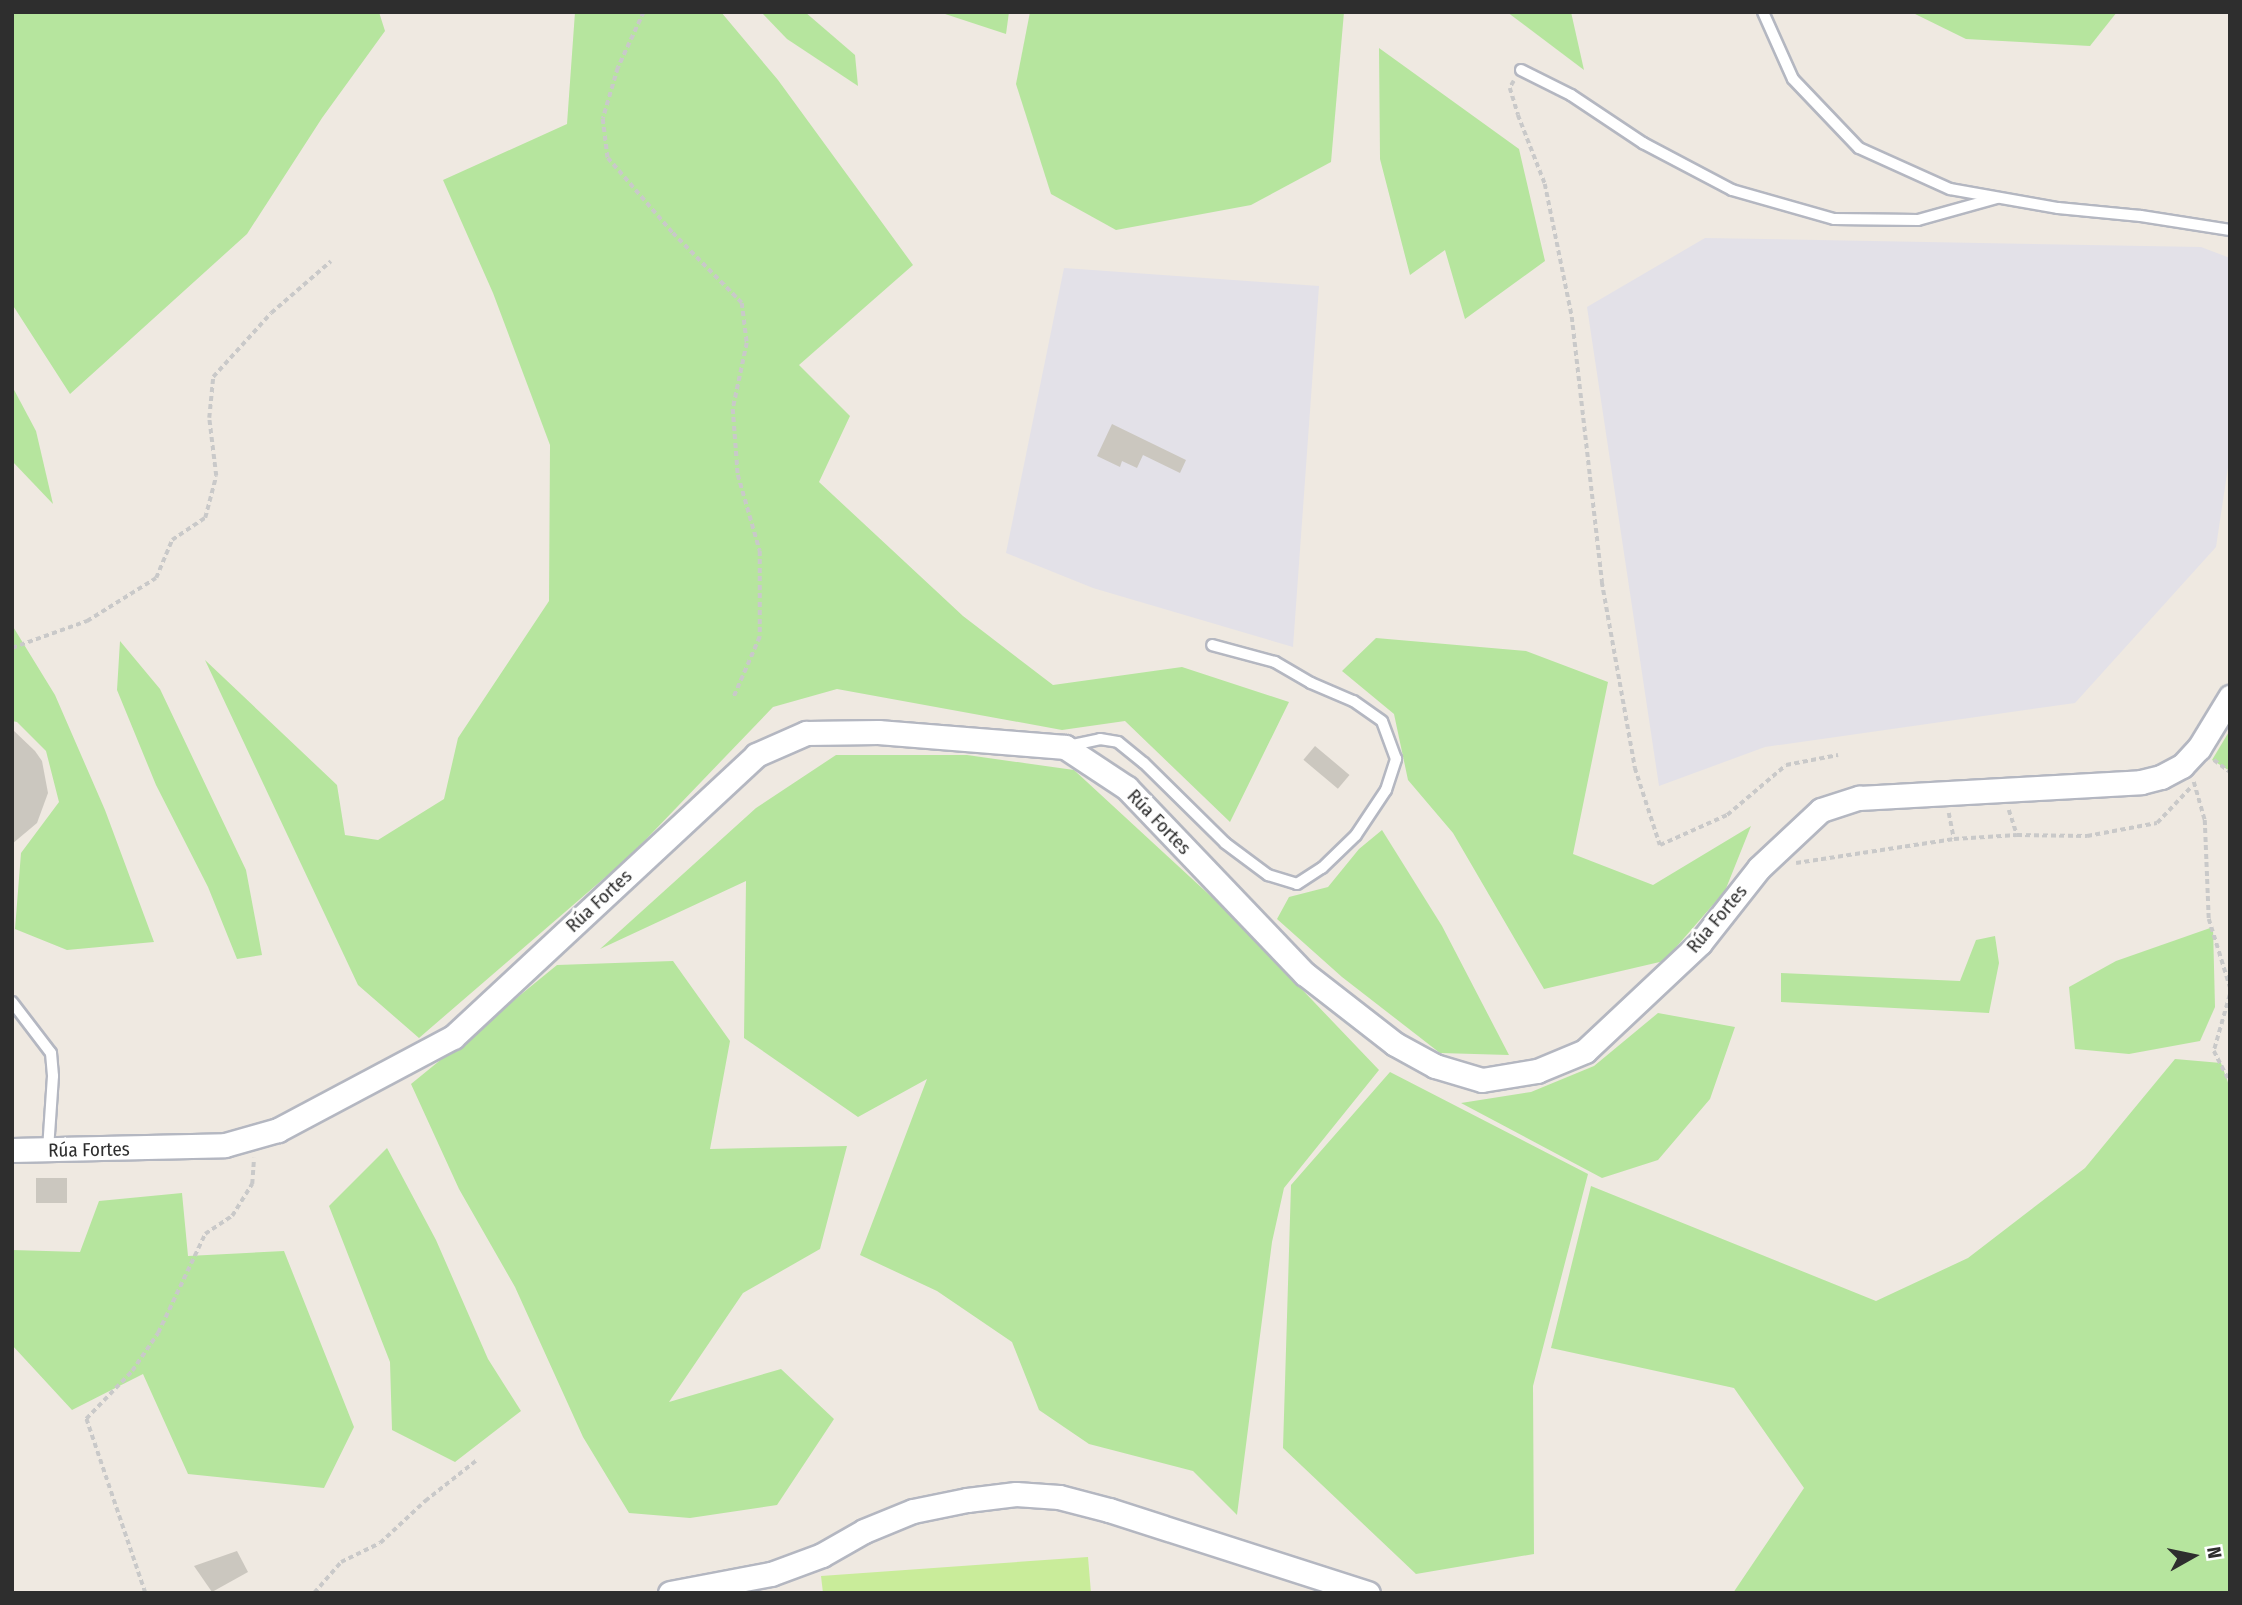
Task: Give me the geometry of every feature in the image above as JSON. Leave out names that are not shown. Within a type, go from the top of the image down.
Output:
[{"type":"street","name":"Rúa Fortes","points":[[12,1150],[225,1145],[278,1129],[453,1037],[756,755],[806,733],[878,732],[1065,747],[1128,788],[1305,974],[1395,1044],[1435,1066],[1482,1080],[1537,1071],[1585,1051],[1699,943],[1759,868],[1821,810],[1859,798],[2141,782],[2189,775],[2199,748],[2230,697]]},
{"type":"street","points":[[670,1593],[771,1574],[822,1555],[864,1531],[913,1511],[1016,1494],[1059,1497],[1109,1510],[1368,1593]]},
{"type":"lane","points":[[1763,12],[1793,79],[1859,148],[1950,188],[1999,198],[2230,230]]},
{"type":"lane","points":[[1521,70],[1571,95],[1643,143],[1732,190],[1834,219],[1919,220],[1999,198]]},
{"type":"lane","points":[[1065,747],[1100,739],[1118,742],[1144,763],[1225,843],[1268,875],[1297,884],[1322,868],[1356,835],[1387,790],[1396,759],[1382,721],[1353,702],[1311,683],[1275,662],[1212,645]]},
{"type":"lane","points":[[12,1002],[51,1053],[54,1076],[48,1151]]},
{"type":"path","points":[[644,12],[618,68],[603,119],[608,158],[673,233],[742,303],[747,343],[733,409],[738,475],[760,551],[760,636],[733,699]]},
{"type":"path","points":[[1521,70],[1510,88],[1545,184],[1572,317],[1602,582],[1634,768],[1660,845],[1727,815],[1786,765],[1838,755]]},
{"type":"path","points":[[12,648],[87,621],[156,578],[172,540],[205,518],[216,476],[209,418],[213,377],[271,313],[331,261]]},
{"type":"path","points":[[1759,868],[1954,839],[2087,836],[2157,824],[2189,775]]},
{"type":"path","points":[[2189,775],[2206,820],[2209,919],[2230,987]]},
{"type":"path","points":[[1945,793],[1954,839]]},
{"type":"path","points":[[2230,995],[2214,1051],[2230,1083]]},
{"type":"path","points":[[145,1593],[86,1419],[132,1371],[158,1333],[205,1234],[232,1216],[252,1184],[256,1136]]},
{"type":"path","points":[[314,1593],[341,1562],[380,1543],[425,1500],[477,1460]]},
{"type":"shaded area","points":[[1705,238],[2201,247],[2230,258],[2230,454],[2216,547],[2075,703],[1765,747],[1659,786],[1587,307]]},
{"type":"shaded area","points":[[1064,268],[1319,286],[1293,647],[1093,588],[1006,553]]},
{"type":"green space","points":[[12,12],[379,12],[385,31],[322,118],[247,234],[70,394],[12,304]]},
{"type":"green space","points":[[575,12],[721,12],[778,80],[913,265],[799,365],[850,416],[819,482],[963,616],[1053,685],[1182,667],[1289,702],[1230,822],[1125,721],[1062,730],[837,689],[773,707],[631,855],[419,1038],[358,985],[205,660],[337,785],[345,835],[378,840],[444,799],[458,738],[549,601],[550,445],[493,293],[443,180],[567,124]]},
{"type":"green space","points":[[761,12],[805,12],[855,55],[858,86],[787,39]]},
{"type":"green space","points":[[939,12],[1009,12],[1006,34]]},
{"type":"green space","points":[[1030,12],[1344,12],[1331,162],[1251,205],[1116,230],[1051,194],[1016,84]]},
{"type":"green space","points":[[1507,12],[1571,12],[1584,70]]},
{"type":"green space","points":[[1911,12],[2117,12],[2090,46],[1966,39]]},
{"type":"green space","points":[[1379,48],[1519,149],[1545,261],[1465,319],[1445,250],[1410,275],[1380,159]]},
{"type":"green space","points":[[12,386],[36,431],[53,504],[12,461]]},
{"type":"green space","points":[[12,625],[55,695],[105,810],[154,942],[67,950],[15,929],[21,853],[59,802],[46,751],[17,722],[12,721]]},
{"type":"green space","points":[[1376,638],[1526,651],[1608,682],[1573,854],[1653,885],[1751,826],[1725,891],[1664,961],[1544,989],[1453,833],[1408,780],[1394,714],[1342,671]]},
{"type":"green space","points":[[120,641],[160,689],[246,870],[262,955],[237,959],[208,887],[156,785],[117,690]]},
{"type":"green space","points":[[2230,730],[2230,771],[2212,760]]},
{"type":"green space","points":[[836,755],[967,755],[1074,770],[1228,912],[1379,1070],[1284,1188],[1272,1242],[1237,1515],[1193,1471],[1089,1444],[1039,1410],[1012,1342],[937,1291],[860,1255],[927,1079],[858,1117],[744,1038],[746,881],[600,949],[756,808]]},
{"type":"green space","points":[[1382,830],[1442,926],[1509,1055],[1440,1053],[1342,977],[1277,919],[1289,897],[1328,887],[1359,849]]},
{"type":"green space","points":[[2213,927],[2215,1007],[2200,1041],[2129,1054],[2075,1049],[2069,987],[2116,961]]},
{"type":"green space","points":[[1995,936],[1999,963],[1989,1013],[1781,1002],[1781,973],[1960,981],[1976,940]]},
{"type":"green space","points":[[673,961],[730,1041],[710,1149],[847,1146],[820,1249],[743,1293],[669,1402],[781,1369],[834,1419],[777,1505],[690,1518],[629,1513],[583,1437],[515,1287],[459,1189],[411,1084],[557,965]]},
{"type":"green space","points":[[1658,1013],[1735,1027],[1710,1099],[1658,1160],[1602,1178],[1461,1103],[1531,1092],[1594,1066]]},
{"type":"green space","points":[[2175,1059],[2221,1063],[2230,1088],[2230,1593],[1733,1593],[1804,1488],[1734,1388],[1551,1348],[1591,1186],[1876,1301],[1968,1258],[2085,1168]]},
{"type":"green space","points":[[1390,1072],[1588,1174],[1533,1386],[1534,1554],[1416,1574],[1283,1448],[1291,1185]]},
{"type":"green space","points":[[387,1148],[436,1240],[488,1359],[521,1411],[455,1462],[392,1430],[390,1362],[329,1206]]},
{"type":"green space","points":[[182,1193],[188,1256],[284,1251],[354,1427],[324,1488],[188,1474],[143,1374],[72,1410],[12,1345],[12,1250],[80,1252],[99,1201]]},
{"type":"green space","points":[[1088,1557],[1091,1593],[823,1593],[821,1576]]},
{"type":"building","points":[[1112,424],[1186,460],[1180,473],[1143,455],[1137,468],[1122,461],[1120,467],[1097,456]]},
{"type":"building","points":[[12,729],[42,761],[48,793],[37,823],[12,844]]},
{"type":"building","points":[[1315,746],[1349,775],[1338,789],[1303,760]]},
{"type":"building","points":[[36,1178],[67,1178],[67,1203],[36,1203]]},
{"type":"building","points":[[237,1551],[248,1572],[212,1592],[194,1566]]}]
